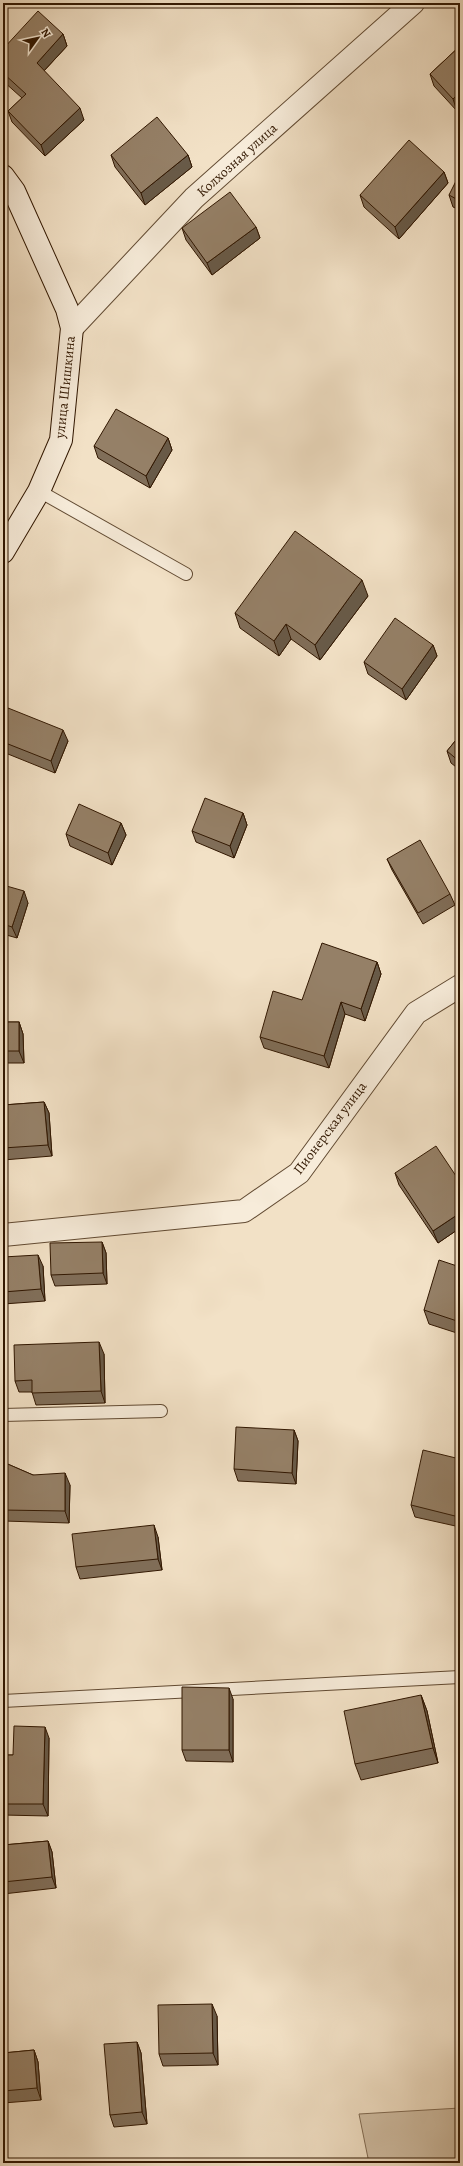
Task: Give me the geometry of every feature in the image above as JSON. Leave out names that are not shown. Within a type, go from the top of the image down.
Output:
[{"type":"street","name":"Колхозная улица","points":[[72,328],[194,198],[413,3]]},
{"type":"street","name":"улица Шишкина","points":[[3,176],[14,191],[68,309],[72,328],[61,440],[39,491],[3,552]]},
{"type":"street","name":"Пионерская улица","points":[[3,1235],[244,1211],[300,1173],[416,1013],[460,986]]},
{"type":"lane","points":[[39,491],[186,574]]},
{"type":"lane","points":[[3,1415],[160,1411]]},
{"type":"lane","points":[[3,1701],[460,1678]]},
{"type":"shaded area","points":[[460,2108],[460,2163],[369,2163],[359,2114]]},
{"type":"building","points":[[38,11],[63,34],[37,63],[80,108],[41,145],[8,111],[26,94],[3,73],[3,49]]},
{"type":"building","points":[[460,46],[460,92],[453,99],[430,74]]},
{"type":"building","points":[[157,117],[188,155],[141,193],[111,155]]},
{"type":"building","points":[[409,140],[444,172],[395,227],[360,195]]},
{"type":"building","points":[[456,181],[460,183],[460,201],[449,195]]},
{"type":"building","points":[[230,192],[256,227],[207,263],[182,228]]},
{"type":"building","points":[[116,409],[168,438],[146,476],[94,446]]},
{"type":"building","points":[[295,531],[362,580],[315,645],[286,624],[274,641],[235,613]]},
{"type":"building","points":[[395,618],[433,645],[402,689],[364,662]]},
{"type":"building","points":[[8,708],[63,730],[51,761],[3,742],[3,720]]},
{"type":"building","points":[[460,735],[460,762],[447,751]]},
{"type":"building","points":[[205,798],[243,813],[230,846],[192,831]]},
{"type":"building","points":[[79,804],[121,823],[108,853],[66,834]]},
{"type":"building","points":[[420,840],[450,894],[418,913],[387,859]]},
{"type":"building","points":[[3,885],[24,891],[12,927],[3,924]]},
{"type":"building","points":[[322,943],[377,962],[361,1009],[341,1002],[324,1056],[260,1037],[273,991],[302,1000]]},
{"type":"building","points":[[3,1022],[19,1022],[19,1051],[3,1051]]},
{"type":"building","points":[[44,1102],[48,1145],[3,1148],[3,1105]]},
{"type":"building","points":[[436,1146],[460,1182],[460,1213],[433,1231],[395,1173]]},
{"type":"building","points":[[102,1242],[103,1273],[51,1275],[50,1243]]},
{"type":"building","points":[[38,1255],[41,1289],[3,1292],[3,1257]]},
{"type":"building","points":[[439,1260],[460,1267],[460,1322],[424,1310]]},
{"type":"building","points":[[99,1342],[101,1391],[32,1393],[32,1380],[15,1381],[14,1345]]},
{"type":"building","points":[[236,1427],[294,1430],[292,1473],[234,1469]]},
{"type":"building","points":[[423,1450],[460,1459],[459,1517],[411,1505]]},
{"type":"building","points":[[3,1462],[33,1475],[65,1473],[65,1511],[3,1510]]},
{"type":"building","points":[[154,1525],[158,1559],[76,1567],[72,1534]]},
{"type":"building","points":[[182,1687],[229,1688],[229,1750],[182,1750]]},
{"type":"building","points":[[421,1695],[433,1748],[355,1764],[344,1711]]},
{"type":"building","points":[[14,1726],[45,1727],[43,1804],[3,1804],[3,1755],[13,1755]]},
{"type":"building","points":[[48,1841],[52,1877],[3,1882],[3,1845]]},
{"type":"building","points":[[212,2004],[213,2053],[159,2054],[158,2005]]},
{"type":"building","points":[[137,2042],[142,2112],[110,2115],[104,2044]]},
{"type":"building","points":[[34,2050],[37,2088],[3,2091],[3,2053]]}]
